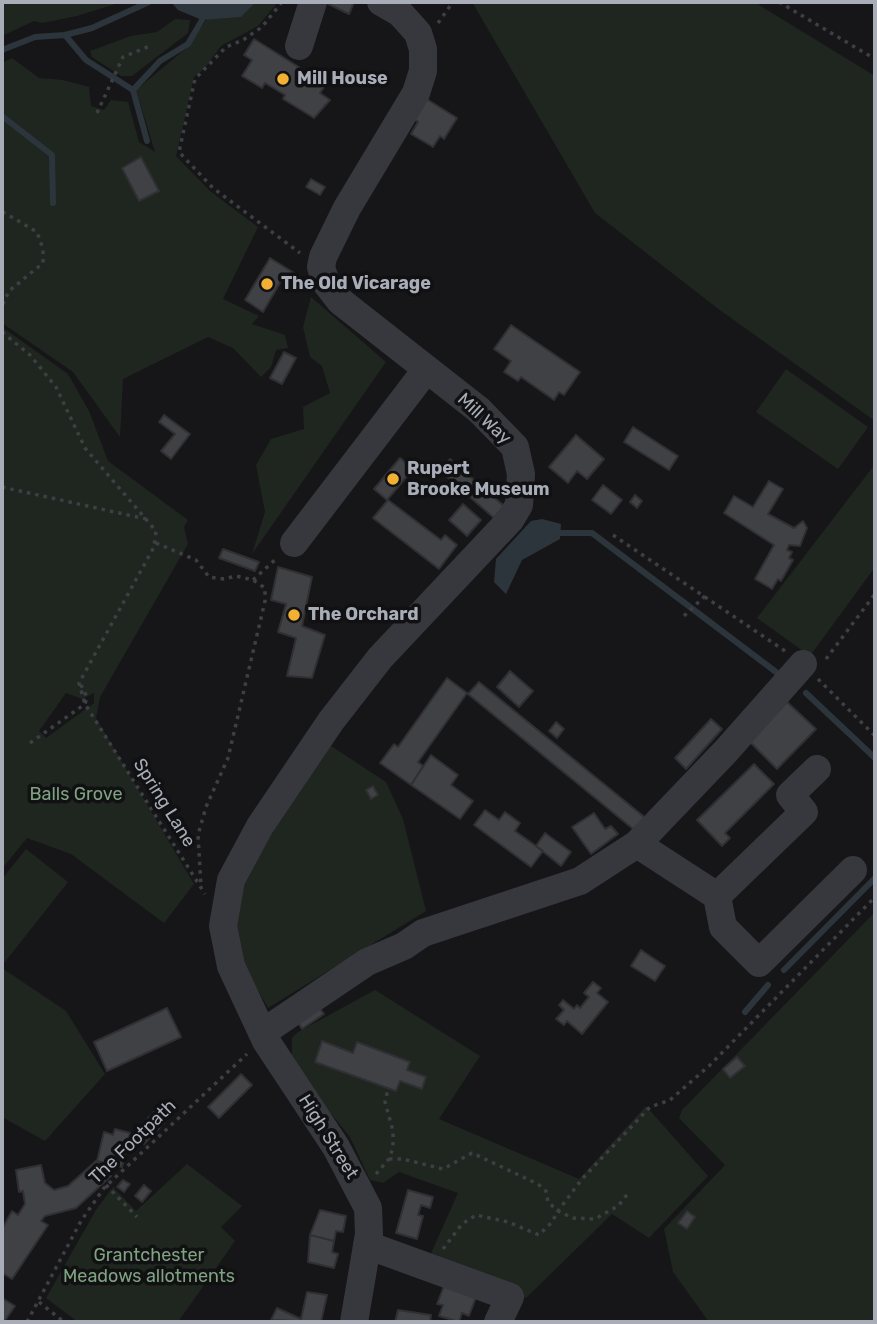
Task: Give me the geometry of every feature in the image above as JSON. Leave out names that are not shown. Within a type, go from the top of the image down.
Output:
[{"type":"street","points":[[299,46],[313,2]]},
{"type":"street","points":[[321,267],[323,257],[347,208],[416,93],[423,71],[423,49],[418,33],[400,13],[381,2]]},
{"type":"street","name":"Mill Way","points":[[231,965],[224,922],[230,880],[260,826],[331,721],[380,658],[510,520],[519,505],[521,474],[515,447],[479,410],[340,301],[326,283],[321,267]]},
{"type":"street","points":[[294,542],[426,370]]},
{"type":"street","points":[[264,1037],[368,962],[404,946],[422,933],[580,881],[637,844],[808,669]]},
{"type":"street","points":[[718,896],[804,811],[790,795],[817,769]]},
{"type":"street","points":[[637,844],[718,896],[723,926],[759,963],[853,870]]},
{"type":"street","name":"High Street","points":[[231,965],[264,1037],[336,1147],[368,1208],[368,1245],[354,1322]]},
{"type":"street","points":[[368,1245],[429,1267],[507,1314]]},
{"type":"path","points":[[282,2],[262,27],[243,40],[226,47],[195,79],[179,152],[213,188],[321,267]]},
{"type":"path","points":[[779,2],[875,59]]},
{"type":"path","points":[[97,113],[123,57],[150,46]]},
{"type":"path","points":[[2,203],[3,212],[37,232],[43,249],[43,263],[9,291],[2,306]]},
{"type":"path","points":[[2,332],[30,355],[56,387],[85,448],[156,531],[156,543],[79,683],[83,701],[30,743]]},
{"type":"path","points":[[2,488],[149,520]]},
{"type":"path","points":[[613,535],[705,595],[808,669],[875,736]]},
{"type":"path","points":[[253,580],[294,542]]},
{"type":"path","points":[[156,543],[196,560],[209,577],[253,580],[265,587],[265,601],[228,758],[206,807],[198,835],[201,888]]},
{"type":"path","points":[[808,669],[875,594]]},
{"type":"path","points":[[684,616],[705,595]]},
{"type":"path","name":"Spring Lane","points":[[83,701],[224,922]]},
{"type":"path","points":[[429,1267],[470,1217],[484,1215],[539,1235],[552,1222],[576,1186],[650,1107],[680,1092],[709,1066],[875,897]]},
{"type":"path","name":"The Footpath","points":[[27,1322],[81,1221],[106,1185],[264,1037]]},
{"type":"path","points":[[368,1208],[370,1180],[389,1159],[393,1131],[384,1102],[388,1089]]},
{"type":"path","points":[[389,1159],[403,1159],[443,1169],[472,1153],[509,1168],[538,1184],[546,1191],[548,1202],[558,1211],[573,1218],[595,1219],[618,1206],[629,1191]]},
{"type":"path","points":[[106,1185],[137,1217]]},
{"type":"path","points":[[39,1302],[64,1322]]},
{"type":"green space","points":[[2,2],[122,2],[77,16],[42,23],[34,21],[2,36]]},
{"type":"green space","points":[[256,2],[278,2],[258,26],[221,46],[205,68],[194,77],[176,156],[210,191],[258,227],[223,299],[259,316],[252,324],[285,335],[288,348],[276,350],[271,367],[261,377],[233,348],[208,337],[123,379],[120,437],[73,372],[2,323],[2,63],[12,58],[39,78],[63,80],[89,87],[91,106],[104,110],[111,100],[128,102],[139,142],[155,152],[136,90],[189,46],[207,19],[241,17]]},
{"type":"green space","points":[[472,2],[754,2],[875,76],[875,421],[717,308],[595,213]]},
{"type":"green space","points":[[175,19],[190,20],[188,33],[132,76],[121,76],[92,57],[90,51],[131,36],[157,32]]},
{"type":"green space","points":[[311,297],[386,362],[252,554],[265,512],[256,465],[271,439],[304,429],[303,407],[330,393],[322,366],[310,357],[303,327]]},
{"type":"green space","name":"Balls Grove","points":[[2,327],[68,374],[89,411],[108,461],[188,520],[184,527],[188,544],[100,697],[96,718],[194,884],[164,923],[71,854],[27,838],[2,869]],"holes":[[[66,693],[82,699],[94,693],[94,703],[46,738],[39,731]]]},
{"type":"green space","points":[[786,369],[868,427],[838,469],[756,412]]},
{"type":"green space","points":[[875,464],[875,567],[810,656],[757,618]]},
{"type":"green space","points":[[328,744],[386,782],[403,819],[426,911],[268,1008],[246,970],[230,909],[243,870]]},
{"type":"green space","points":[[26,849],[68,882],[5,962],[2,959],[2,879]]},
{"type":"green space","points":[[875,912],[875,1322],[709,1322],[673,1272],[664,1229],[725,1165],[679,1118],[682,1110]]},
{"type":"green space","points":[[2,968],[66,1011],[105,1074],[45,1141],[2,1117]]},
{"type":"green space","points":[[375,990],[480,1056],[439,1119],[579,1179],[646,1106],[708,1176],[649,1238],[612,1214],[526,1298],[428,1260],[458,1193],[399,1172],[383,1183],[370,1180],[350,1137],[292,1066],[292,1038],[298,1032]]},
{"type":"green space","name":"Grantchester Meadows allotments","points":[[187,1164],[242,1206],[221,1227],[235,1241],[178,1322],[78,1322],[46,1298],[96,1210],[113,1187],[136,1211]]},
{"type":"shaded area","points":[[171,2],[256,2],[241,17],[202,20],[178,10]]},
{"type":"shaded area","points":[[542,519],[561,524],[560,539],[522,560],[506,594],[494,582],[496,559],[531,521]]},
{"type":"building","points":[[324,2],[354,2],[349,14]]},
{"type":"building","name":"Mill House","points":[[254,39],[326,84],[320,93],[330,100],[314,118],[283,99],[285,95],[265,83],[262,88],[242,76],[252,60],[244,55]]},
{"type":"building","points":[[425,98],[457,118],[444,139],[440,136],[433,147],[411,134],[418,122],[413,118]]},
{"type":"building","points":[[141,157],[159,191],[139,201],[122,168]]},
{"type":"building","points":[[311,179],[325,187],[320,195],[306,187]]},
{"type":"building","name":"The Old Vicarage","points":[[270,258],[299,276],[292,288],[281,281],[263,312],[245,300]]},
{"type":"building","points":[[511,325],[580,372],[564,395],[559,392],[554,400],[521,377],[518,381],[504,372],[511,361],[494,349]]},
{"type":"building","points":[[284,352],[296,358],[282,384],[270,378]]},
{"type":"building","points":[[164,415],[190,434],[171,459],[161,451],[175,434],[159,422]]},
{"type":"building","points":[[633,427],[678,456],[669,470],[624,442]]},
{"type":"building","points":[[576,435],[604,459],[587,479],[577,471],[568,483],[549,467]]},
{"type":"building","name":"Rupert Brooke Museum","points":[[400,458],[413,469],[387,500],[374,489]]},
{"type":"building","points":[[450,459],[504,506],[494,518],[439,470]]},
{"type":"building","points":[[769,481],[783,489],[768,514],[794,528],[803,521],[807,528],[800,546],[789,545],[787,550],[792,552],[789,558],[793,560],[781,581],[778,579],[772,589],[755,579],[774,545],[724,513],[734,496],[753,507]]},
{"type":"building","points":[[603,485],[622,500],[611,514],[592,500]]},
{"type":"building","points":[[635,495],[642,501],[637,508],[630,502]]},
{"type":"building","points":[[388,500],[441,540],[445,535],[457,545],[439,569],[373,518]]},
{"type":"building","points":[[463,504],[481,520],[467,536],[449,520]]},
{"type":"building","points":[[223,549],[259,562],[255,571],[219,558]]},
{"type":"building","name":"The Orchard","points":[[278,567],[312,577],[302,626],[325,635],[312,678],[287,676],[296,638],[278,632],[286,604],[271,600]]},
{"type":"building","points":[[510,671],[533,691],[519,707],[497,687]]},
{"type":"building","points":[[447,678],[467,693],[418,762],[423,766],[411,785],[380,763],[394,744],[398,747]]},
{"type":"building","points":[[479,682],[648,820],[638,833],[468,694]]},
{"type":"building","points":[[787,702],[816,729],[777,769],[749,741]]},
{"type":"building","points":[[711,719],[722,729],[686,769],[675,758]]},
{"type":"building","points":[[556,722],[564,729],[557,738],[549,731]]},
{"type":"building","points":[[431,755],[458,775],[451,785],[473,801],[460,819],[411,785]]},
{"type":"building","points":[[754,764],[774,784],[725,833],[730,838],[722,846],[697,820]]},
{"type":"building","points":[[373,786],[378,795],[371,799],[366,790]]},
{"type":"building","points":[[485,810],[499,820],[505,812],[520,823],[515,831],[543,851],[531,867],[474,825]]},
{"type":"building","points":[[594,813],[605,829],[611,826],[618,834],[591,854],[572,827]]},
{"type":"building","points":[[545,833],[571,852],[561,866],[536,846]]},
{"type":"building","points":[[641,950],[665,966],[655,981],[631,966]]},
{"type":"building","points":[[593,982],[601,988],[597,993],[608,1002],[582,1034],[567,1021],[564,1025],[556,1019],[564,1010],[559,1005],[563,1000],[574,1009],[577,1005],[580,1008],[589,997],[584,993]]},
{"type":"building","points":[[316,1003],[324,1014],[302,1029],[295,1018]]},
{"type":"building","points":[[167,1008],[181,1037],[107,1071],[94,1042]]},
{"type":"building","points":[[322,1041],[353,1053],[357,1042],[410,1062],[407,1070],[426,1077],[422,1089],[400,1081],[396,1091],[315,1062]]},
{"type":"building","points":[[737,1057],[745,1066],[730,1078],[723,1069]]},
{"type":"building","points":[[241,1074],[252,1085],[219,1118],[208,1107]]},
{"type":"building","points":[[154,1112],[165,1122],[144,1144],[133,1134]]},
{"type":"building","points":[[115,1129],[130,1133],[122,1167],[97,1161],[104,1132],[113,1135]]},
{"type":"building","points":[[96,1161],[111,1176],[76,1208],[45,1216],[41,1221],[48,1225],[12,1279],[2,1273],[2,1229],[12,1211],[18,1215],[25,1204],[23,1191],[19,1192],[16,1170],[41,1165],[45,1183],[54,1190],[68,1186]]},
{"type":"building","points":[[123,1180],[130,1184],[124,1192],[117,1187]]},
{"type":"building","points":[[144,1185],[151,1191],[142,1202],[135,1196]]},
{"type":"building","points":[[408,1190],[433,1197],[430,1208],[421,1205],[418,1215],[423,1216],[417,1239],[396,1233]]},
{"type":"building","points":[[320,1210],[346,1216],[343,1232],[336,1231],[334,1241],[310,1235]]},
{"type":"building","points":[[687,1211],[695,1217],[687,1229],[678,1223]]},
{"type":"building","points":[[310,1235],[334,1241],[332,1252],[338,1254],[334,1268],[308,1262]]},
{"type":"building","points":[[444,1286],[476,1297],[469,1316],[462,1313],[459,1322],[439,1316],[443,1305],[437,1304]]},
{"type":"building","points":[[307,1292],[327,1295],[321,1322],[271,1320],[277,1308],[301,1319]]},
{"type":"building","points":[[2,1298],[15,1306],[4,1322],[2,1322]]},
{"type":"building","points":[[398,1310],[431,1315],[430,1322],[395,1322]]},
{"type":"waterway","points":[[2,50],[35,37],[65,35],[92,28],[149,2]]},
{"type":"waterway","points":[[133,90],[160,61],[188,44],[202,20]]},
{"type":"waterway","points":[[65,35],[86,60],[133,90],[147,141]]},
{"type":"waterway","points":[[2,116],[52,155],[53,203]]},
{"type":"waterway","points":[[552,533],[592,533],[776,672]]},
{"type":"waterway","points":[[806,693],[875,758]]},
{"type":"waterway","points":[[784,970],[875,878]]},
{"type":"waterway","points":[[745,1012],[768,985]]},
{"type":"place","name":"Mill House","points":[[283,79]]},
{"type":"place","name":"The Old Vicarage","points":[[267,284]]},
{"type":"place","name":"Rupert Brooke Museum","points":[[393,479]]},
{"type":"place","name":"The Orchard","points":[[294,615]]}]
